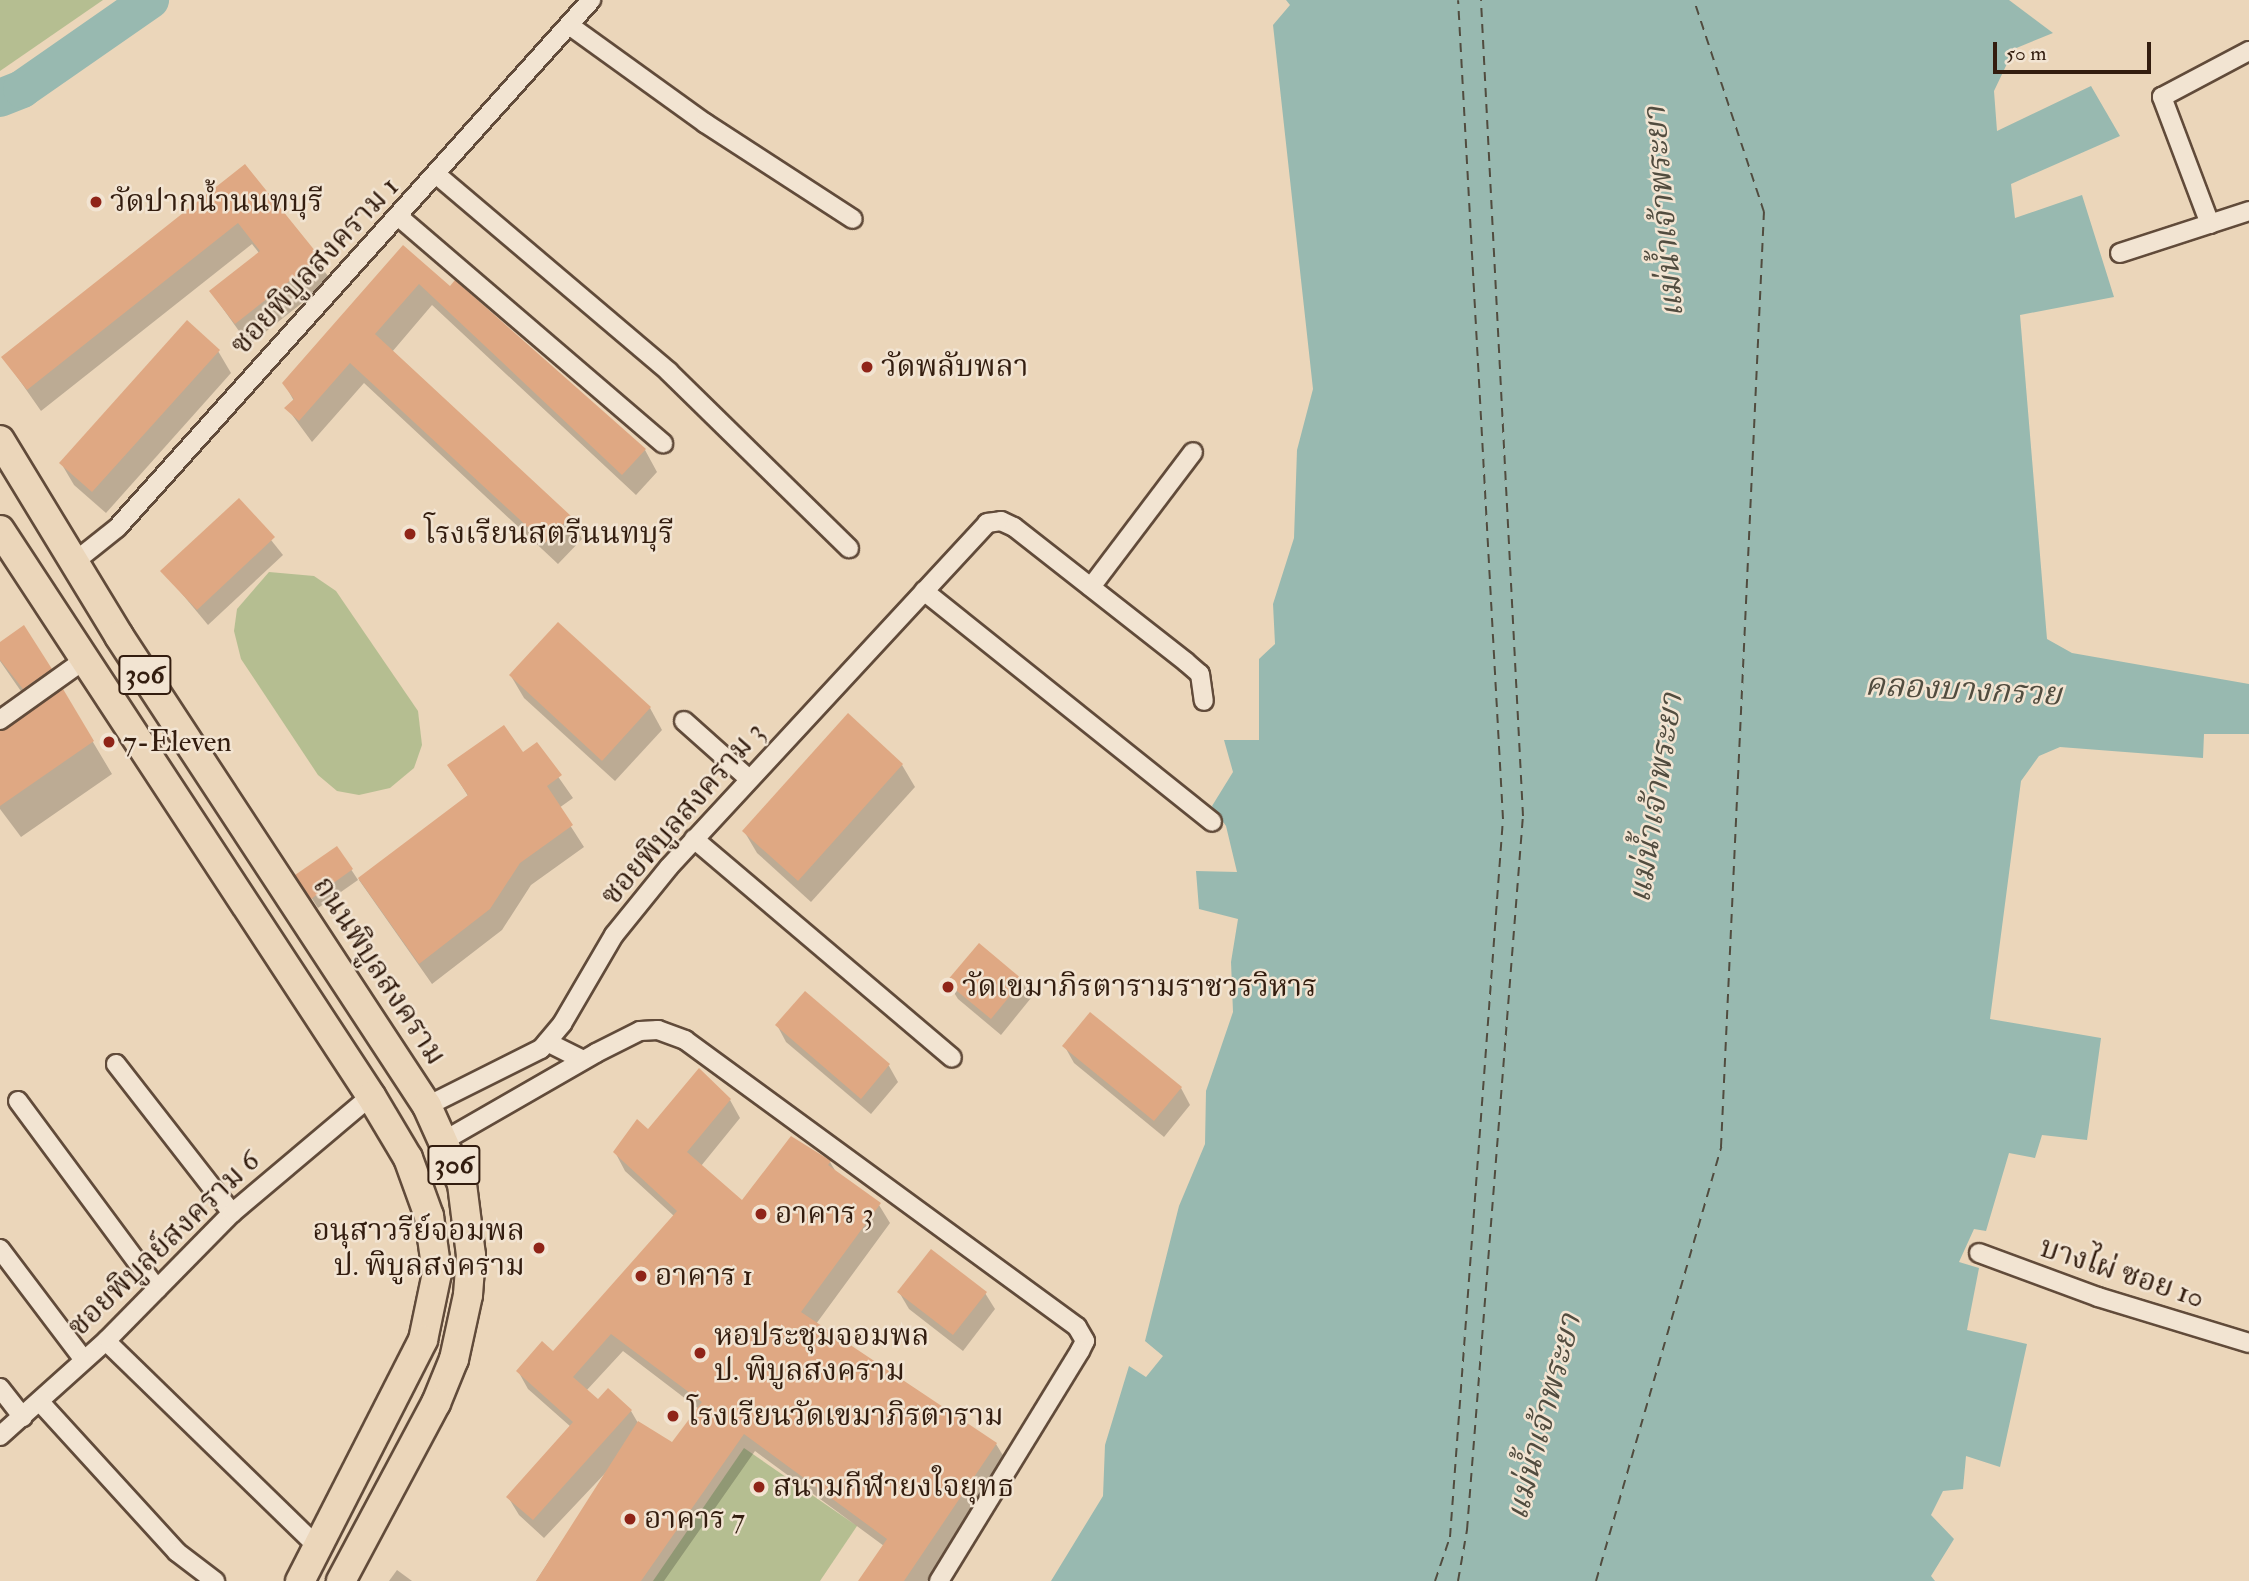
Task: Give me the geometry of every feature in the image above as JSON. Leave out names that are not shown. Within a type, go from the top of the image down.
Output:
[{"type":"main road","name":"ถนนพิบูลสงคราม","points":[[0,440],[118,636],[427,1106],[445,1140],[470,1227],[463,1322],[436,1404],[341,1581]]},
{"type":"main road","name":"306","points":[[0,530],[371,1096],[408,1158],[420,1188],[435,1243],[437,1273],[424,1340],[300,1581]]},
{"type":"main road","points":[[36,585],[73,563]]},
{"type":"main road","points":[[84,660],[118,636]]},
{"type":"street","name":"ซอยพิบูลสงคราม 1","points":[[73,563],[117,528],[592,0]]},
{"type":"street","points":[[569,25],[705,123],[853,219]]},
{"type":"street","points":[[2210,224],[2162,97],[2249,51]]},
{"type":"street","points":[[437,175],[669,372],[849,548]]},
{"type":"street","points":[[2120,253],[2249,211]]},
{"type":"street","points":[[399,217],[663,443]]},
{"type":"street","points":[[1193,452],[1091,587],[1200,674],[1204,701]]},
{"type":"street","name":"ซอยพิบูลสงคราม 3","points":[[427,1106],[523,1061],[547,1042],[614,935],[694,839],[987,523],[1001,521],[1014,527],[1091,587]]},
{"type":"street","points":[[924,591],[1212,822]]},
{"type":"street","points":[[0,720],[84,660]]},
{"type":"street","points":[[684,721],[749,779]]},
{"type":"street","points":[[694,839],[953,1058]]},
{"type":"street","points":[[445,1140],[583,1060],[640,1031],[658,1030],[685,1040],[1083,1335],[1080,1351],[939,1581]]},
{"type":"street","points":[[547,1042],[583,1060]]},
{"type":"street","points":[[116,1064],[232,1213]]},
{"type":"street","name":"ซอยพิบูลย์สงคราม 6","points":[[0,1436],[106,1341],[232,1213],[371,1096]]},
{"type":"street","points":[[18,1101],[157,1289]]},
{"type":"street","points":[[0,1249],[84,1360]]},
{"type":"street","name":"บางไผ่ ซอย 10","points":[[1979,1252],[2098,1297],[2249,1343]]},
{"type":"street","points":[[106,1341],[318,1547]]},
{"type":"street","points":[[0,1388],[23,1417]]},
{"type":"street","points":[[40,1402],[162,1537],[215,1581]]},
{"type":"green space","points":[[0,0],[103,0],[0,71]]},
{"type":"green space","points":[[269,572],[314,576],[336,591],[418,711],[422,745],[414,768],[390,788],[359,795],[337,791],[318,775],[241,659],[234,631],[237,609]]},
{"type":"green space","name":"สนามกีฬายงใจยุทธ","points":[[744,1448],[857,1526],[820,1581],[653,1581]]},
{"type":"water","points":[[1286,0],[2009,0],[2053,33],[2014,49],[1994,91],[1997,131],[2091,86],[2120,136],[2011,184],[2015,218],[2082,195],[2114,297],[2020,315],[2047,639],[2072,653],[2249,684],[2249,734],[2204,734],[2203,758],[2060,747],[2039,756],[2021,781],[1990,1019],[2101,1038],[2087,1140],[2042,1135],[2035,1158],[2009,1153],[1986,1231],[1974,1229],[1959,1262],[1979,1268],[1967,1330],[2027,1344],[2000,1467],[1966,1456],[1963,1489],[1943,1491],[1931,1515],[1954,1539],[1931,1576],[1935,1581],[1051,1581],[1103,1496],[1105,1445],[1129,1366],[1146,1377],[1163,1356],[1145,1341],[1179,1206],[1205,1144],[1206,1091],[1233,1012],[1231,962],[1238,919],[1199,909],[1196,871],[1237,872],[1226,826],[1212,806],[1233,772],[1224,740],[1259,740],[1259,659],[1275,644],[1273,604],[1294,538],[1297,450],[1313,389],[1273,25],[1290,5]]},
{"type":"building","points":[[245,164],[320,257],[235,324],[209,291],[260,251],[238,223],[27,390],[1,357]]},
{"type":"building","points":[[403,245],[450,286],[455,280],[646,449],[622,475],[419,284],[375,334],[571,516],[545,543],[350,363],[299,421],[284,408],[294,399],[282,383]]},
{"type":"building","points":[[187,320],[220,350],[92,492],[59,463]]},
{"type":"building","points":[[239,498],[275,537],[197,610],[160,571]]},
{"type":"building","points":[[558,622],[651,707],[602,761],[509,675]]},
{"type":"building","points":[[24,625],[52,669],[23,689],[0,660],[0,642]]},
{"type":"building","points":[[63,689],[94,741],[0,806],[0,731]]},
{"type":"building","points":[[848,713],[903,764],[798,881],[742,831]]},
{"type":"building","points":[[504,725],[523,752],[537,742],[562,775],[547,786],[573,825],[520,863],[490,909],[419,964],[358,878],[468,795],[447,765]]},
{"type":"building","points":[[337,846],[353,869],[311,899],[295,875]]},
{"type":"building","points":[[979,943],[1023,980],[991,1019],[946,982]]},
{"type":"building","points":[[805,991],[890,1064],[861,1099],[775,1025]]},
{"type":"building","points":[[1090,1012],[1182,1087],[1154,1121],[1062,1046]]},
{"type":"building","points":[[699,1068],[731,1099],[687,1152],[742,1200],[791,1136],[831,1161],[828,1165],[881,1203],[801,1312],[997,1443],[904,1581],[858,1581],[887,1539],[744,1434],[641,1581],[536,1581],[638,1421],[672,1442],[702,1402],[611,1334],[573,1377],[598,1399],[608,1388],[632,1410],[533,1520],[506,1497],[573,1422],[516,1371],[542,1341],[553,1351],[677,1211],[613,1152],[637,1119],[648,1129]]},
{"type":"building","points":[[931,1249],[987,1292],[953,1335],[897,1292]]},
{"type":"waterway","points":[[0,98],[22,89],[150,0]]},
{"type":"ferry route","points":[[1435,1581],[1450,1537],[1503,819],[1458,0]]},
{"type":"ferry route","points":[[1458,1581],[1467,1530],[1523,816],[1481,0]]},
{"type":"ferry route","points":[[1596,1581],[1721,1147],[1764,212],[1694,0]]},
{"type":"place","name":"วัดปากน้ำนนทบุรี","points":[[96,202]]},
{"type":"place","name":"วัดพลับพลา","points":[[867,367]]},
{"type":"place","name":"โรงเรียนสตรีนนทบุรี","points":[[410,534]]},
{"type":"place","name":"7-Eleven","points":[[109,742]]},
{"type":"place","name":"วัดเขมาภิรตารามราชวรวิหาร","points":[[948,987]]},
{"type":"place","name":"อาคาร 3","points":[[761,1214]]},
{"type":"place","name":"อนุสาวรีย์จอมพล ป. พิบูลสงคราม","points":[[539,1248]]},
{"type":"place","name":"อาคาร 1","points":[[641,1276]]},
{"type":"place","name":"หอประชุมจอมพล ป. พิบูลสงคราม","points":[[700,1353]]},
{"type":"place","name":"โรงเรียนวัดเขมาภิรตาราม","points":[[673,1416]]},
{"type":"place","name":"สนามกีฬายงใจยุทธ","points":[[759,1487]]},
{"type":"place","name":"อาคาร 7","points":[[630,1519]]},
{"type":"water label","name":"แม่น้ำเจ้าพระยา","points":[[1664,212]]},
{"type":"water label","name":"คลองบางกรวย","points":[[1963,690]]},
{"type":"water label","name":"แม่น้ำเจ้าพระยา","points":[[1656,798]]},
{"type":"water label","name":"แม่น้ำเจ้าพระยา","points":[[1544,1417]]}]
